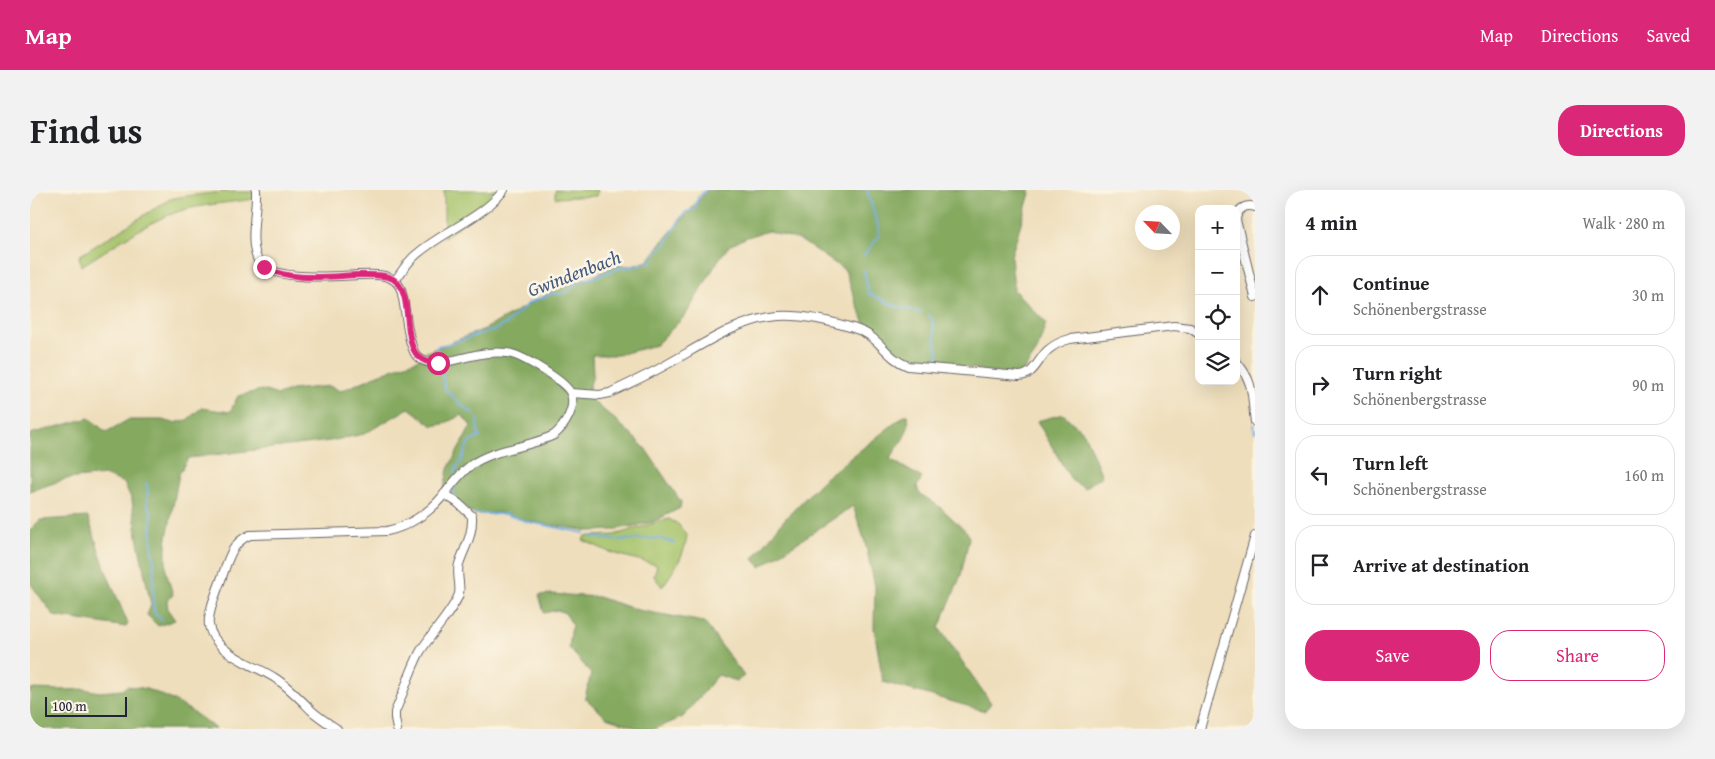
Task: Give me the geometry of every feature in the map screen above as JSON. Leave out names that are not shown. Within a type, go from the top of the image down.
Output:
[{"type":"street","points":[[256,190],[254,248],[258,261],[264,267],[274,272],[292,275],[376,275],[388,277],[395,281],[403,294],[413,349],[420,359],[438,363],[497,353],[514,354],[560,382],[571,393],[570,411],[557,433],[474,463],[460,475],[438,501],[415,520],[395,530],[250,535],[239,540],[235,545],[227,562],[208,624],[214,639],[230,653],[276,678],[296,694],[321,719],[337,729]]},
{"type":"street","points":[[395,281],[409,261],[418,253],[470,220],[495,200],[504,190]]},
{"type":"street","points":[[1240,211],[1248,205],[1255,207]]},
{"type":"street","points":[[1240,236],[1255,297]]},
{"type":"street","points":[[571,393],[600,395],[610,393],[736,327],[756,320],[778,316],[812,318],[862,332],[872,338],[893,358],[908,366],[1019,376],[1029,374],[1050,348],[1059,342],[1070,339],[1174,326],[1190,328],[1195,331]]},
{"type":"street","points":[[1240,366],[1254,387],[1255,422]]},
{"type":"street","points":[[398,729],[395,723],[395,712],[415,661],[460,592],[458,568],[470,536],[472,516],[458,503],[444,494]]},
{"type":"street","points":[[1200,729],[1255,536]]},
{"type":"green space","points":[[444,190],[505,190],[444,238]]},
{"type":"green space","points":[[555,190],[598,190],[596,196],[555,198]]},
{"type":"green space","points":[[708,190],[1031,190],[1011,256],[1014,290],[1046,323],[1037,351],[1019,377],[959,366],[919,364],[897,357],[868,331],[845,270],[800,240],[768,231],[747,237],[729,246],[719,259],[685,316],[656,345],[618,355],[592,355],[593,375],[589,388],[589,398],[645,448],[681,502],[680,508],[653,522],[613,530],[589,531],[528,521],[502,513],[473,514],[444,489],[448,469],[471,426],[462,415],[443,424],[433,426],[409,408],[364,434],[330,441],[188,458],[179,474],[166,543],[166,571],[173,595],[167,600],[168,610],[175,620],[158,626],[147,615],[151,605],[138,542],[132,500],[124,483],[104,475],[66,479],[30,491],[30,434],[89,418],[106,432],[128,420],[162,420],[174,423],[187,420],[201,408],[230,412],[238,396],[262,390],[278,395],[292,390],[329,386],[341,391],[417,360],[426,352],[485,329],[558,288],[592,277],[616,265],[632,266],[648,261],[661,243]]},
{"type":"green space","points":[[223,192],[253,192],[254,199],[198,207],[168,215],[81,266],[79,256],[170,199]]},
{"type":"green space","points":[[1063,414],[1084,433],[1102,476],[1085,488],[1072,481],[1037,421]]},
{"type":"green space","points":[[907,415],[909,420],[906,432],[890,459],[922,478],[917,486],[919,493],[941,508],[967,532],[969,538],[961,575],[939,628],[991,703],[985,711],[883,682],[874,628],[875,586],[865,542],[853,506],[760,567],[753,559],[784,520],[825,478]]},
{"type":"green space","points":[[88,517],[106,571],[128,624],[126,627],[54,616],[30,583],[30,530],[40,520]]},
{"type":"green space","points":[[669,519],[678,524],[687,535],[684,550],[675,569],[662,587],[654,576],[657,565],[609,552],[583,540],[585,536],[614,535]]},
{"type":"green space","points":[[539,595],[598,597],[638,610],[704,622],[744,676],[737,681],[718,675],[683,717],[655,729],[641,729],[606,717],[585,698],[591,673],[569,648],[572,624],[565,613],[557,610],[544,613]]},
{"type":"green space","points":[[127,686],[144,688],[173,700],[192,711],[215,729],[30,729],[30,689],[84,689],[100,692],[122,690]]},
{"type":"waterway","name":"Gwindenbach","points":[[439,358],[436,350],[438,346],[495,330],[506,324],[529,303],[553,293],[563,294],[576,284],[619,268],[650,262],[659,248],[665,245],[680,219],[686,212],[695,209],[698,198],[706,190]]},
{"type":"waterway","points":[[864,255],[879,234],[867,190]]},
{"type":"waterway","points":[[864,270],[869,294],[898,307],[921,312]]},
{"type":"waterway","points":[[929,315],[932,319],[939,360]]},
{"type":"waterway","name":"Gwindenbach","points":[[441,369],[445,389],[467,410],[474,413]]},
{"type":"waterway","points":[[455,473],[467,446],[471,441],[480,437],[477,427],[478,419]]},
{"type":"waterway","points":[[1254,425],[1255,432]]},
{"type":"waterway","points":[[146,483],[148,488],[147,505],[151,511],[154,562],[153,604],[155,614],[162,620]]},
{"type":"waterway","points":[[453,497],[454,487]]},
{"type":"waterway","points":[[474,514],[506,514]]},
{"type":"waterway","points":[[508,515],[529,522],[584,533]]},
{"type":"waterway","points":[[590,536],[615,540],[660,539],[674,543]]},
{"type":"route","points":[[264,267],[274,272],[292,275],[376,275],[394,280],[403,294],[415,354],[424,361],[438,363]]}]
